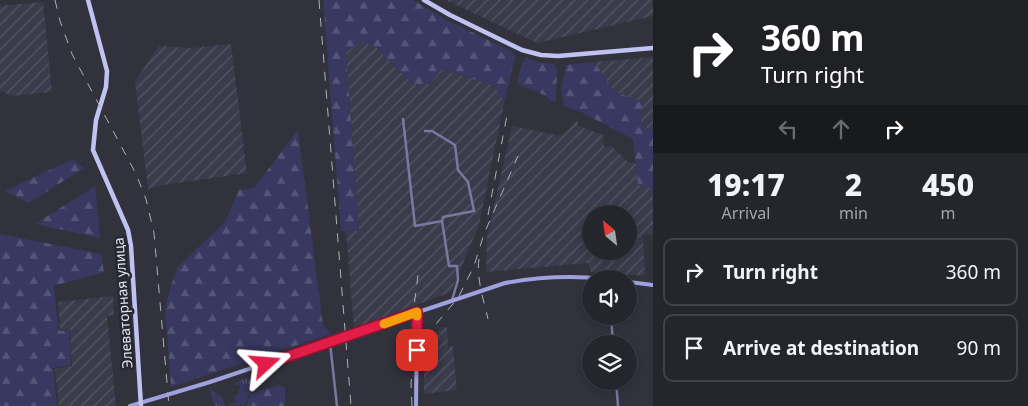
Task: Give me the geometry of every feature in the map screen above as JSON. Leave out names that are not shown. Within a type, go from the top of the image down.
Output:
[{"type":"main road","name":"Элеваторная улица","points":[[88,0],[107,71],[106,86],[96,120],[94,150],[130,238],[141,404]]},
{"type":"main road","points":[[424,0],[504,41],[528,52],[540,55],[558,56],[653,48]]},
{"type":"main road","points":[[130,406],[330,343],[505,282],[561,276],[582,277]]},
{"type":"main road","points":[[637,283],[653,285]]},
{"type":"main road","points":[[416,406],[417,312]]},
{"type":"street","points":[[403,118],[415,226],[442,221]]},
{"type":"street","points":[[424,131],[432,130],[455,145],[458,170],[468,182],[473,200],[474,211],[443,217],[442,221],[449,266],[457,266],[458,280],[452,300]]},
{"type":"street","points":[[330,343],[337,406]]},
{"type":"street","points":[[617,390],[618,406]]},
{"type":"shaded area","points":[[446,0],[653,0],[653,16],[537,43]]},
{"type":"shaded area","points":[[43,2],[52,92],[12,96],[0,91],[0,6]]},
{"type":"shaded area","points":[[360,41],[376,47],[399,71],[430,84],[442,69],[498,87],[497,97],[505,99],[479,225],[451,292],[354,328],[346,232],[359,230],[346,53]]},
{"type":"shaded area","points":[[231,44],[247,173],[163,185],[148,189],[135,81],[159,46],[191,48]]},
{"type":"shaded area","points":[[653,57],[653,131],[641,125],[642,102],[615,92],[594,62]]},
{"type":"shaded area","points":[[578,120],[578,126],[603,135],[604,147],[611,146],[628,162],[636,163],[638,185],[653,188],[653,234],[643,235],[645,276],[637,275],[637,270],[590,270],[588,263],[486,272],[487,237],[512,126],[561,136]]},
{"type":"shaded area","points":[[113,296],[114,315],[107,316],[116,406],[59,406],[55,369],[72,366],[70,330],[60,330],[58,302]]},
{"type":"shaded area","points":[[442,327],[447,327],[448,347],[453,346],[457,390],[424,394],[424,346]]},
{"type":"green space","points":[[323,0],[413,0],[445,19],[513,52],[515,57],[505,99],[497,97],[497,87],[442,69],[430,84],[418,87],[399,71],[376,47],[360,42],[346,53],[359,231],[341,231]]},
{"type":"green space","points":[[526,58],[554,64],[557,68],[556,101],[550,101],[547,96],[517,84],[522,63]]},
{"type":"green space","points":[[594,62],[615,92],[643,102],[641,125],[653,131],[653,188],[638,185],[633,139],[583,113],[564,106],[561,90],[566,65]]},
{"type":"green space","points":[[298,130],[323,325],[331,334],[171,387],[165,310],[170,288],[178,267],[225,222],[239,190],[254,188]]},
{"type":"green space","points":[[73,159],[84,168],[29,203],[5,191]]},
{"type":"green space","points":[[95,186],[100,238],[35,224]]},
{"type":"green space","points":[[0,234],[101,254],[104,272],[54,286],[58,328],[60,331],[69,330],[71,365],[53,368],[57,406],[0,406]]},
{"type":"green space","points":[[250,377],[256,380],[244,405],[227,406],[236,403],[234,396],[238,395],[240,385],[235,385],[236,382]]},
{"type":"green space","points":[[279,385],[285,388],[285,406],[243,406],[246,405],[251,394]]},
{"type":"green space","points":[[209,388],[222,397],[225,406],[214,406]]},
{"type":"railway","points":[[55,0],[60,21],[72,54],[136,174],[146,199],[154,233],[169,406]]},
{"type":"railway","points":[[319,0],[351,406]]},
{"type":"railway","points":[[488,215],[508,110]]},
{"type":"railway","points":[[412,406],[413,356],[458,298],[474,266],[484,234],[518,156]]},
{"type":"railway","points":[[479,259],[479,282],[488,319]]},
{"type":"railway","points":[[413,356],[412,322],[418,275]]},
{"type":"slow traffic","points":[[384,324],[417,312],[417,316]]},
{"type":"route","points":[[266,364],[417,312],[417,350]]}]
